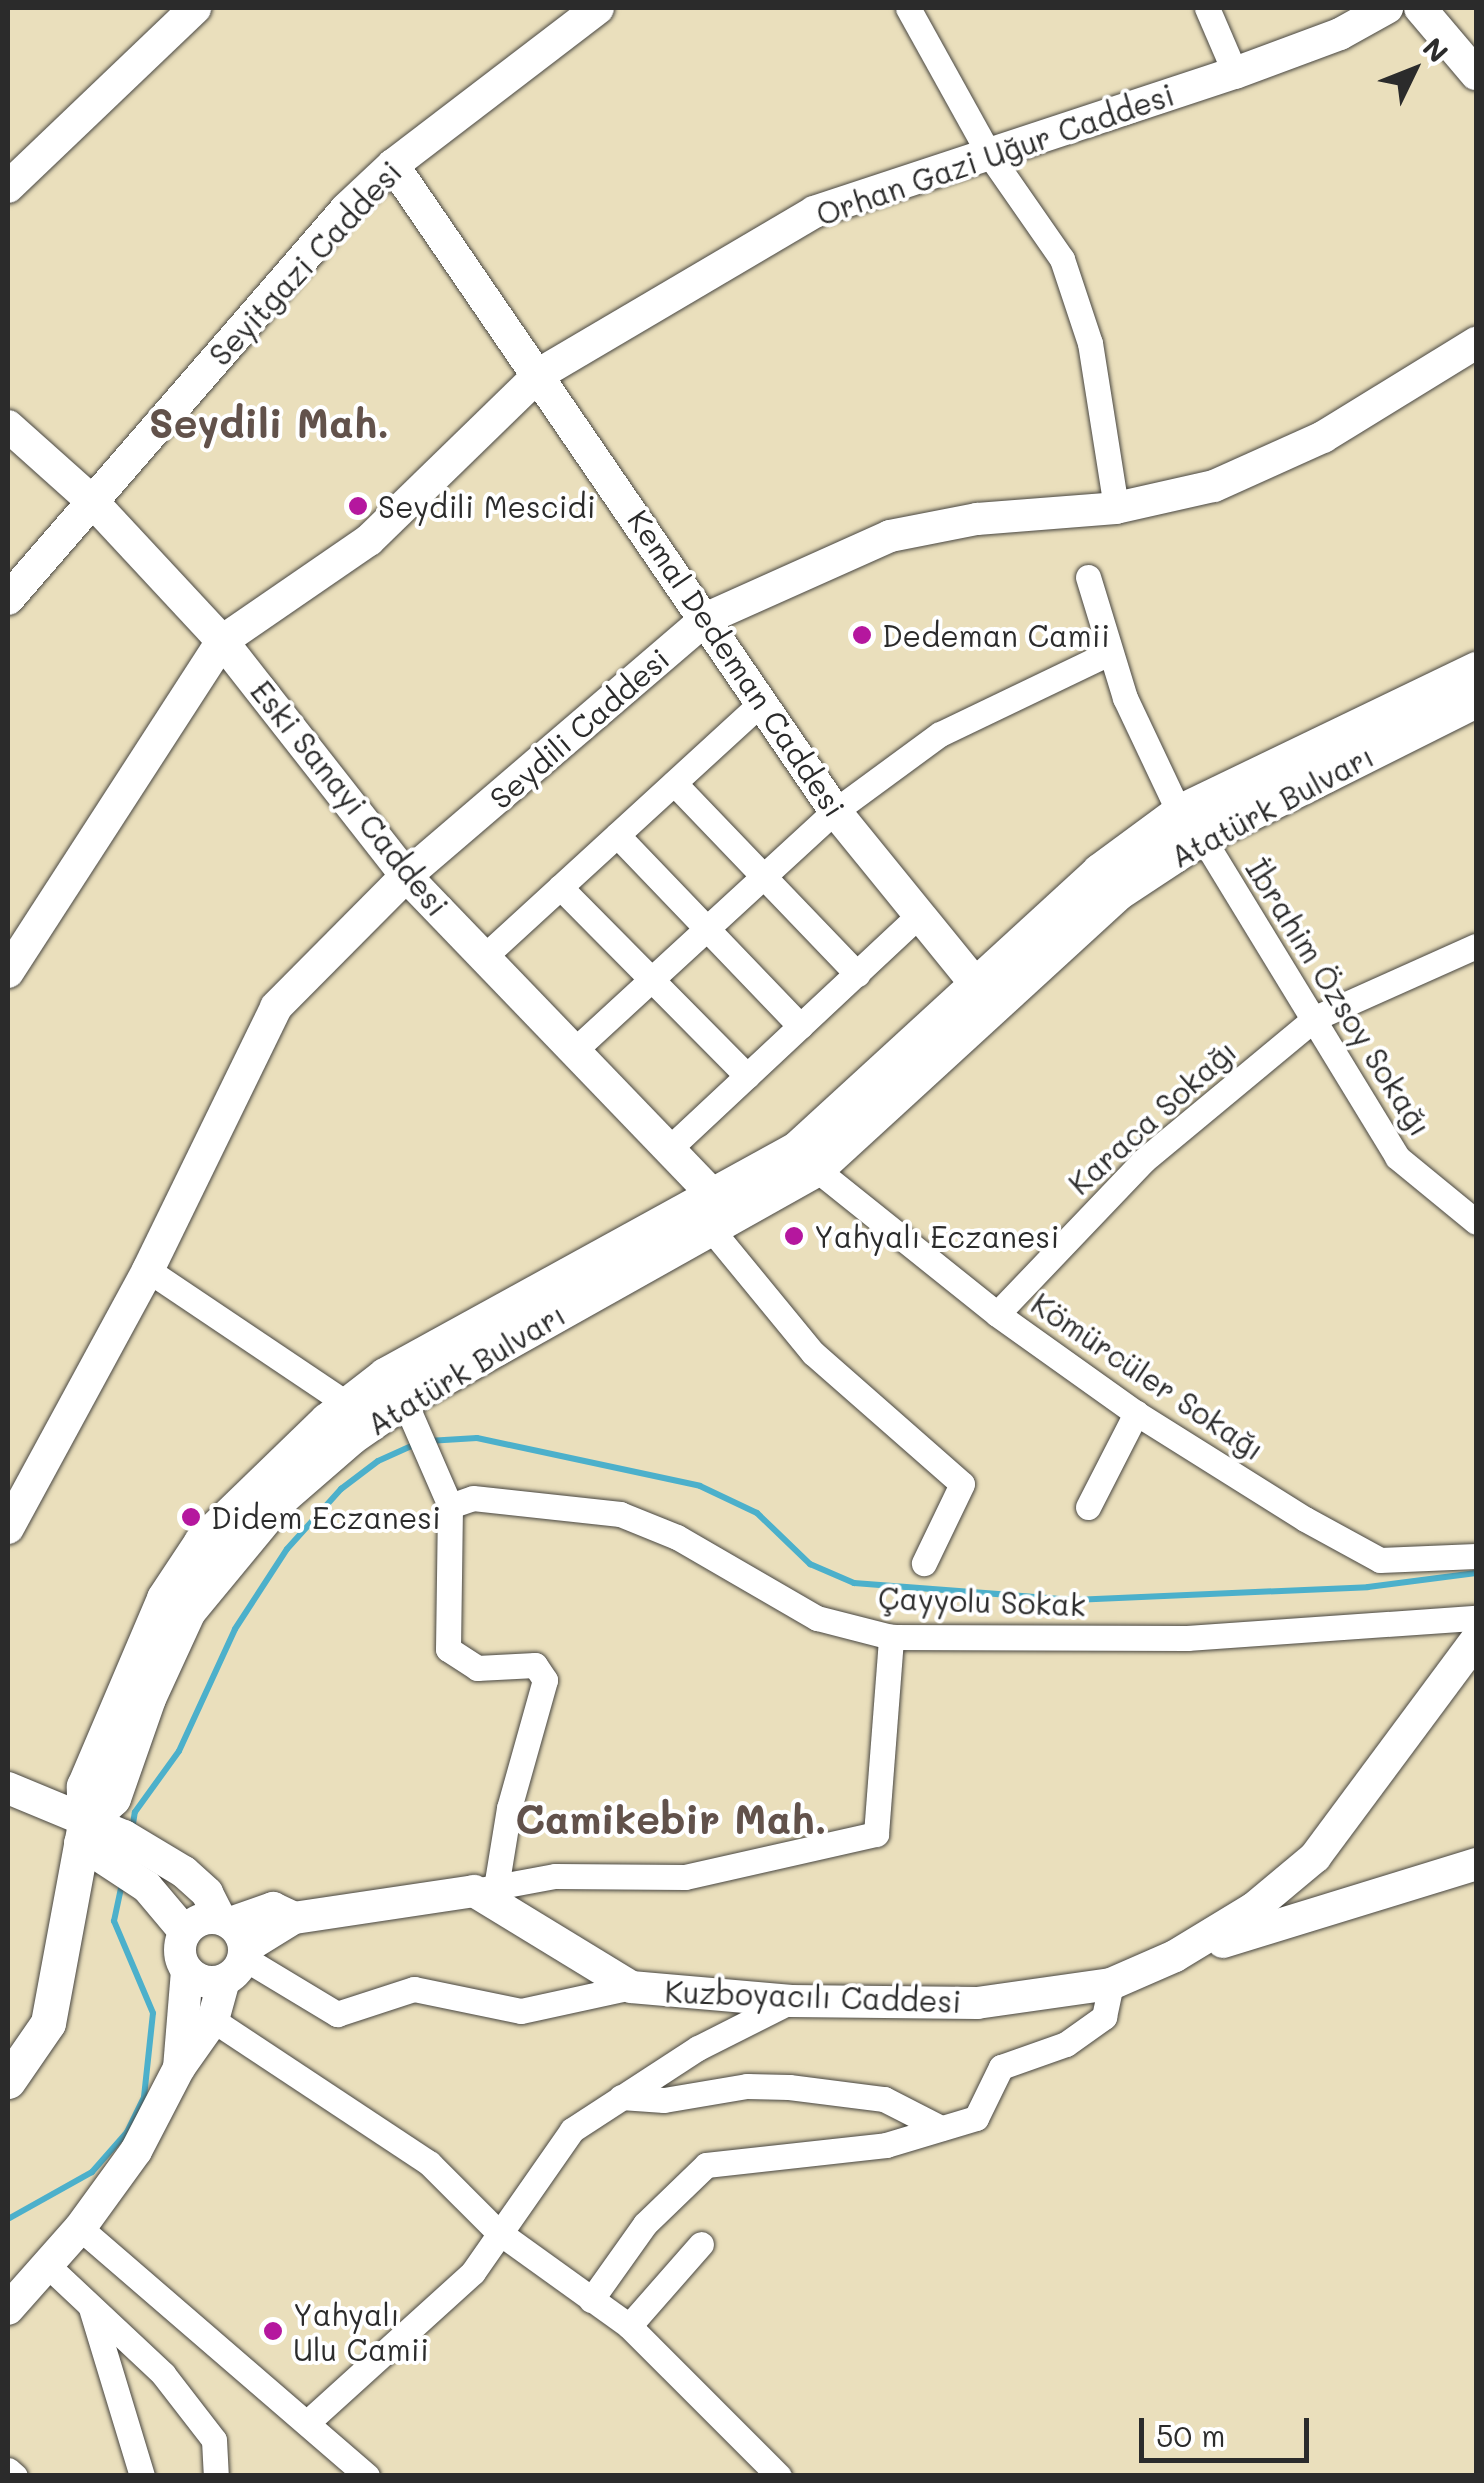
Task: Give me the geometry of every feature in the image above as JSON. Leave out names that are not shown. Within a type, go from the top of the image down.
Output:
[{"type":"main road","name":"Atatürk Bulvarı","points":[[113,1848],[112,1798],[180,1628],[225,1560],[283,1496],[719,1214],[983,993],[1117,893],[1190,824],[1476,669]]},
{"type":"main road","name":"Atatürk Bulvarı","points":[[1190,824],[1476,700]]},
{"type":"main road","name":"Atatürk Bulvarı","points":[[113,1848],[84,1786],[164,1598],[200,1542],[346,1404],[386,1375],[816,1169],[983,993]]},
{"type":"main road","points":[[8,2082],[48,2023],[113,1848]]},
{"type":"street","points":[[8,187],[195,8]]},
{"type":"street","name":"Seyitgazi Caddesi","points":[[8,599],[313,245],[393,164],[598,8]]},
{"type":"street","points":[[908,8],[989,154],[1047,235],[1079,303],[1116,508]]},
{"type":"street","points":[[1208,8],[1236,74]]},
{"type":"street","name":"Orhan Gazi Uğur Caddesi","points":[[8,972],[222,641],[369,540],[541,373],[814,212],[1236,74],[1340,34],[1387,8]]},
{"type":"street","points":[[1420,8],[1476,74]]},
{"type":"street","name":"Kemal Dedeman Caddesi","points":[[393,164],[541,373],[835,810],[983,993]]},
{"type":"street","name":"Seydili Caddesi","points":[[8,1528],[148,1270],[276,1007],[406,876],[707,618],[890,536],[978,519],[1116,508],[1176,497],[1257,469],[1383,404],[1476,343]]},
{"type":"street","name":"Eski Sanayi Caddesi","points":[[8,426],[92,501],[222,641],[406,876],[671,1147],[719,1214]]},
{"type":"street","name":"İbrahim Özsoy Sokağı","points":[[1088,577],[1109,654],[1190,824],[1315,1018],[1396,1157],[1476,1222]]},
{"type":"street","points":[[578,1048],[835,810],[940,734],[1109,654]]},
{"type":"street","points":[[486,956],[762,702]]},
{"type":"street","points":[[674,783],[857,974]]},
{"type":"street","points":[[618,834],[800,1026]]},
{"type":"street","points":[[560,887],[747,1076]]},
{"type":"street","points":[[671,1147],[918,916]]},
{"type":"street","name":"Karaca Sokağı","points":[[997,1314],[1143,1161],[1315,1018],[1476,946]]},
{"type":"street","name":"Kömürcüler Sokağı","points":[[816,1169],[997,1314],[1136,1413],[1380,1560],[1476,1556]]},
{"type":"street","points":[[719,1214],[814,1352],[962,1484],[924,1562]]},
{"type":"street","points":[[148,1270],[346,1404]]},
{"type":"street","points":[[1088,1507],[1136,1413]]},
{"type":"street","points":[[411,1416],[450,1506],[448,1649],[477,1668],[535,1665],[545,1680],[485,1889]]},
{"type":"street","name":"Çayyolu Sokak","points":[[450,1506],[473,1498],[620,1514],[677,1536],[817,1618],[891,1637],[1188,1638],[1476,1618]]},
{"type":"street","points":[[187,1970],[204,1981],[233,1945],[273,1908],[294,1918],[555,1876],[685,1877],[876,1834],[891,1637]]},
{"type":"street","name":"Kuzboyacılı Caddesi","points":[[1176,1956],[1254,1908],[1315,1858],[1476,1640]]},
{"type":"street","points":[[8,1788],[113,1848],[196,1881],[233,1945],[214,2020],[179,2068],[136,2151],[80,2228],[8,2309]]},
{"type":"street","points":[[113,1848],[185,1932]]},
{"type":"street","name":"Kuzboyacılı Caddesi","points":[[485,1889],[631,1987],[791,2001],[977,2003],[1111,1984],[1176,1956],[1476,1864]]},
{"type":"street","points":[[179,2068],[187,1970],[180,1952],[185,1932],[200,1920],[337,2014],[414,1989],[521,2011],[631,1987]]},
{"type":"street","points":[[591,2300],[646,2224],[706,2165],[886,2145],[976,2118],[1001,2066],[1066,2044],[1104,2017],[1111,1984]]},
{"type":"street","points":[[310,2420],[473,2272],[497,2231],[572,2130],[791,2001]]},
{"type":"street","points":[[214,2020],[397,2138],[497,2231],[629,2326],[779,2476]]},
{"type":"street","points":[[621,2098],[664,2100],[747,2086],[789,2087],[884,2099],[941,2128]]},
{"type":"street","points":[[80,2228],[310,2420],[367,2476]]},
{"type":"street","points":[[629,2326],[701,2244]]},
{"type":"street","points":[[46,2264],[162,2374],[214,2440],[216,2476]]},
{"type":"street","points":[[90,2307],[142,2476]]},
{"type":"street","points":[[8,2470],[15,2476]]},
{"type":"waterway","points":[[428,1441],[477,1438],[700,1486],[757,1513],[810,1564],[854,1583],[1073,1600],[1368,1587],[1476,1573]]},
{"type":"waterway","points":[[132,1830],[135,1812],[179,1751],[235,1629],[287,1549],[341,1489],[378,1461],[416,1444]]},
{"type":"waterway","points":[[8,2219],[92,2172],[127,2132],[144,2097],[153,2013],[114,1921],[122,1882]]},
{"type":"place","name":"Seydili Mescidi","points":[[358,506]]},
{"type":"place","name":"Dedeman Camii","points":[[862,635]]},
{"type":"place","name":"Yahyalı Eczanesi","points":[[794,1236]]},
{"type":"place","name":"Didem Eczanesi","points":[[191,1517]]},
{"type":"place","name":"Yahyalı Ulu Camii","points":[[273,2331]]},
{"type":"district","name":"Seydili Mah.","points":[[269,422]]},
{"type":"district","name":"Camikebir Mah.","points":[[671,1818]]}]
